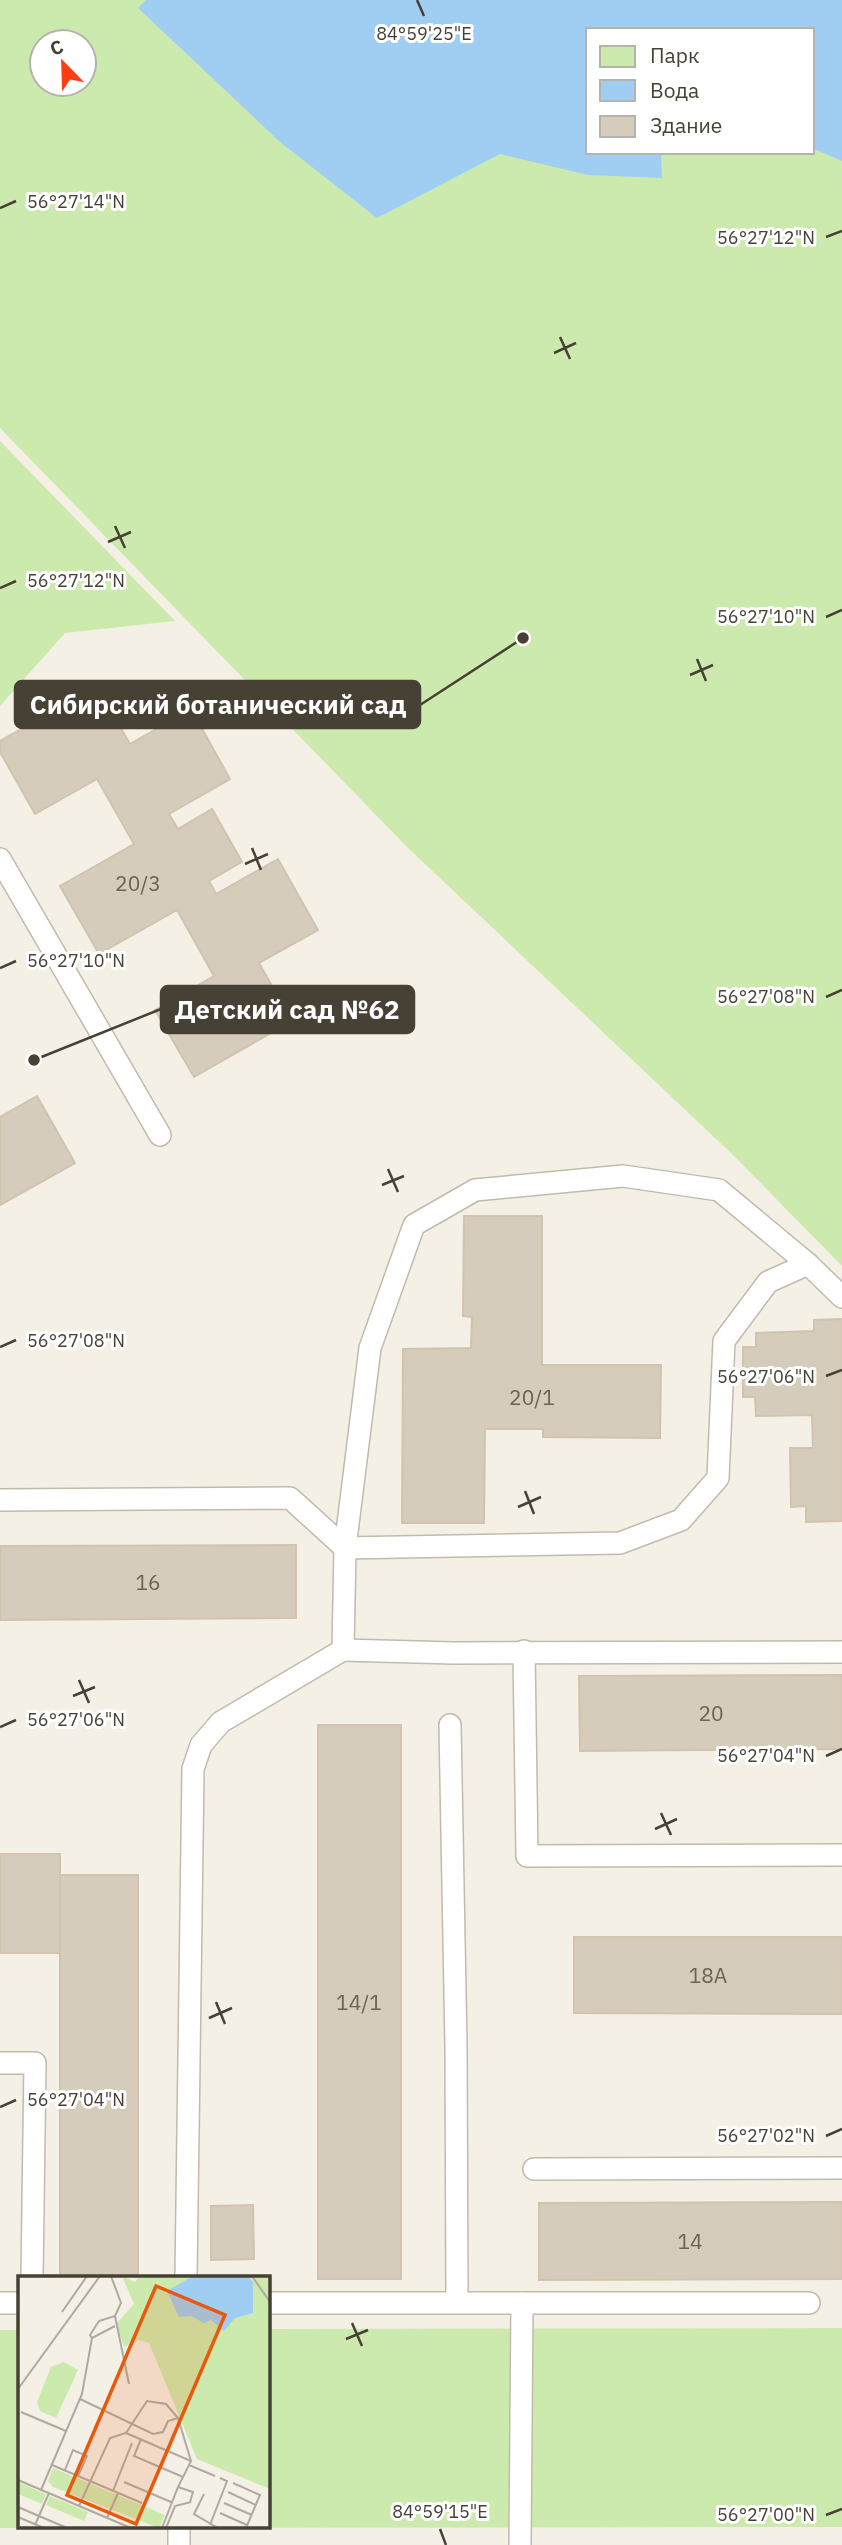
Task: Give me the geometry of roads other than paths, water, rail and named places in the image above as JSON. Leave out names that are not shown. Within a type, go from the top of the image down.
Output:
[{"type":"lane","points":[[0,859],[160,1135]]},
{"type":"lane","points":[[343,1650],[345,1548],[370,1348],[414,1225],[475,1190],[623,1176],[719,1190],[808,1264],[842,1297]]},
{"type":"lane","points":[[0,1500],[290,1498],[345,1548],[620,1543],[681,1520],[718,1478],[724,1341],[768,1282],[808,1264]]},
{"type":"lane","points":[[186,2276],[192,1769],[201,1745],[221,1722],[343,1650],[453,1653],[842,1652]]},
{"type":"lane","points":[[524,1651],[527,1856],[842,1855]]},
{"type":"lane","points":[[450,1725],[456,2046],[457,2302]]},
{"type":"lane","points":[[0,2063],[35,2063],[32,2276]]},
{"type":"lane","points":[[534,2169],[842,2168]]},
{"type":"lane","points":[[270,2303],[809,2302]]},
{"type":"lane","points":[[0,2303],[18,2303]]},
{"type":"lane","points":[[520,2545],[522,2303]]},
{"type":"water","points":[[146,0],[842,0],[842,161],[814,149],[814,28],[586,28],[586,154],[661,154],[662,178],[588,175],[500,154],[377,218],[280,142],[138,8]]},
{"type":"place","name":"Сибирский ботанический сад","points":[[523,638]]},
{"type":"place","name":"Детский сад №62","points":[[34,1060]]}]
